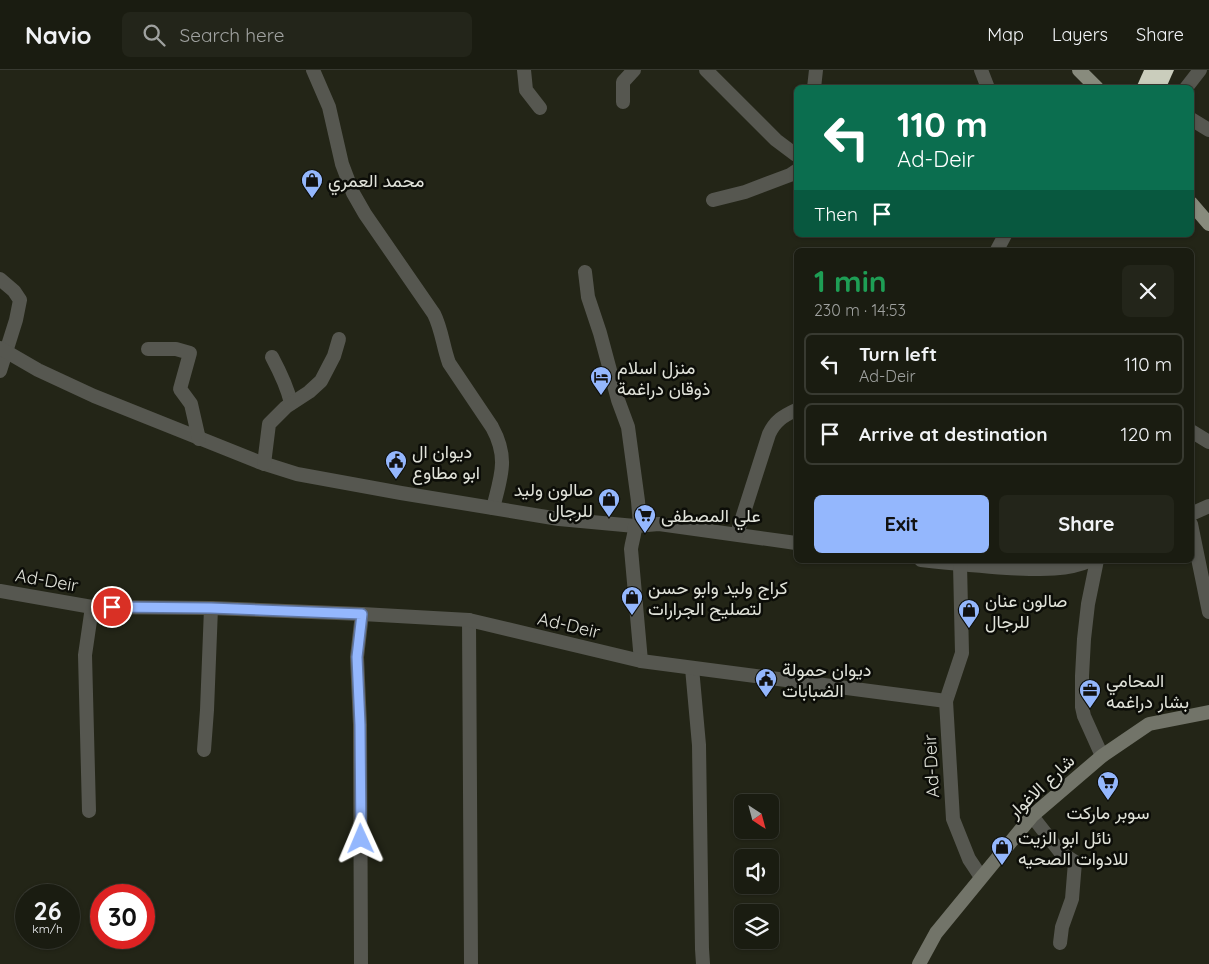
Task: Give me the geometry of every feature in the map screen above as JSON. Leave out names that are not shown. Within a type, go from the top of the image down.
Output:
[{"type":"main road","points":[[1079,70],[1094,85]]},
{"type":"main road","points":[[1194,206],[1209,224]]},
{"type":"main road","name":"شارع الاغوار","points":[[919,964],[936,933],[1032,816],[1102,756],[1149,724],[1209,712]]},
{"type":"street","points":[[313,70],[329,108],[342,164],[353,193],[365,214],[434,314],[441,331],[449,363],[497,436],[502,465],[492,508]]},
{"type":"street","points":[[524,70],[526,90],[540,108]]},
{"type":"street","points":[[622,102],[623,82],[634,70]]},
{"type":"street","points":[[706,70],[776,140],[794,154]]},
{"type":"street","points":[[814,85],[816,70]]},
{"type":"street","points":[[981,70],[987,85]]},
{"type":"street","points":[[1188,85],[1200,70]]},
{"type":"street","points":[[1194,120],[1209,130]]},
{"type":"street","points":[[713,200],[746,192],[794,172]]},
{"type":"street","points":[[585,272],[588,297],[618,400],[628,427],[638,501],[637,525],[631,549],[641,661]]},
{"type":"street","points":[[0,279],[14,291],[20,300],[16,320],[3,350],[0,371]]},
{"type":"street","points":[[264,464],[269,424],[286,407],[309,392],[321,381],[334,356],[339,338]]},
{"type":"street","points":[[148,349],[176,349],[190,353],[180,389],[191,404],[199,439]]},
{"type":"street","points":[[3,350],[75,388],[264,464],[306,476],[559,519],[637,525],[659,524],[794,543]]},
{"type":"street","points":[[272,356],[288,390],[291,403]]},
{"type":"street","points":[[737,534],[772,427],[776,421],[794,411]]},
{"type":"street","points":[[1194,433],[1209,442]]},
{"type":"street","points":[[1194,513],[1209,506]]},
{"type":"street","points":[[1194,539],[1209,612]]},
{"type":"street","points":[[950,563],[1051,569],[1081,563]]},
{"type":"street","points":[[1096,563],[1088,604],[1084,639],[1082,707],[1084,716],[1102,756]]},
{"type":"street","points":[[946,700],[962,653],[960,564]]},
{"type":"street","name":"Ad-Deir","points":[[0,591],[92,607],[211,608],[469,620],[641,661],[946,700],[953,819],[969,859],[981,878]]},
{"type":"street","points":[[89,811],[85,655],[92,607]]},
{"type":"street","points":[[204,750],[211,608]]},
{"type":"street","points":[[361,964],[360,725],[357,657],[362,614]]},
{"type":"street","points":[[469,620],[471,964]]},
{"type":"street","points":[[692,668],[699,745],[703,964]]},
{"type":"street","points":[[1032,816],[1061,853],[1075,862],[1072,900],[1062,927],[1060,942]]},
{"type":"building","points":[[1144,70],[1174,70],[1167,85],[1137,85]]},
{"type":"place","name":"محمد العمري","points":[[312,199]]},
{"type":"place","name":"منزل اسلام ذوقان دراغمة","points":[[601,396]]},
{"type":"place","name":"ديوان ال ابو مطاوع","points":[[396,480]]},
{"type":"place","name":"صالون وليد للرجال","points":[[609,518]]},
{"type":"place","name":"علي المصطفى","points":[[645,534]]},
{"type":"place","name":"كراج وليد وابو حسن لتصليح الجرارات","points":[[632,616]]},
{"type":"place","name":"صالون عنان للرجال","points":[[969,629]]},
{"type":"place","name":"ديوان حمولة الضبابات","points":[[766,698]]},
{"type":"place","name":"المحامي بشار دراغمه","points":[[1090,709]]},
{"type":"place","name":"سوبر ماركت","points":[[1108,801]]},
{"type":"place","name":"نائل ابو الزيت للادوات الصحيه","points":[[1002,866]]},
{"type":"route","points":[[112,607],[211,608],[362,614],[357,657],[360,725],[361,839]]}]
